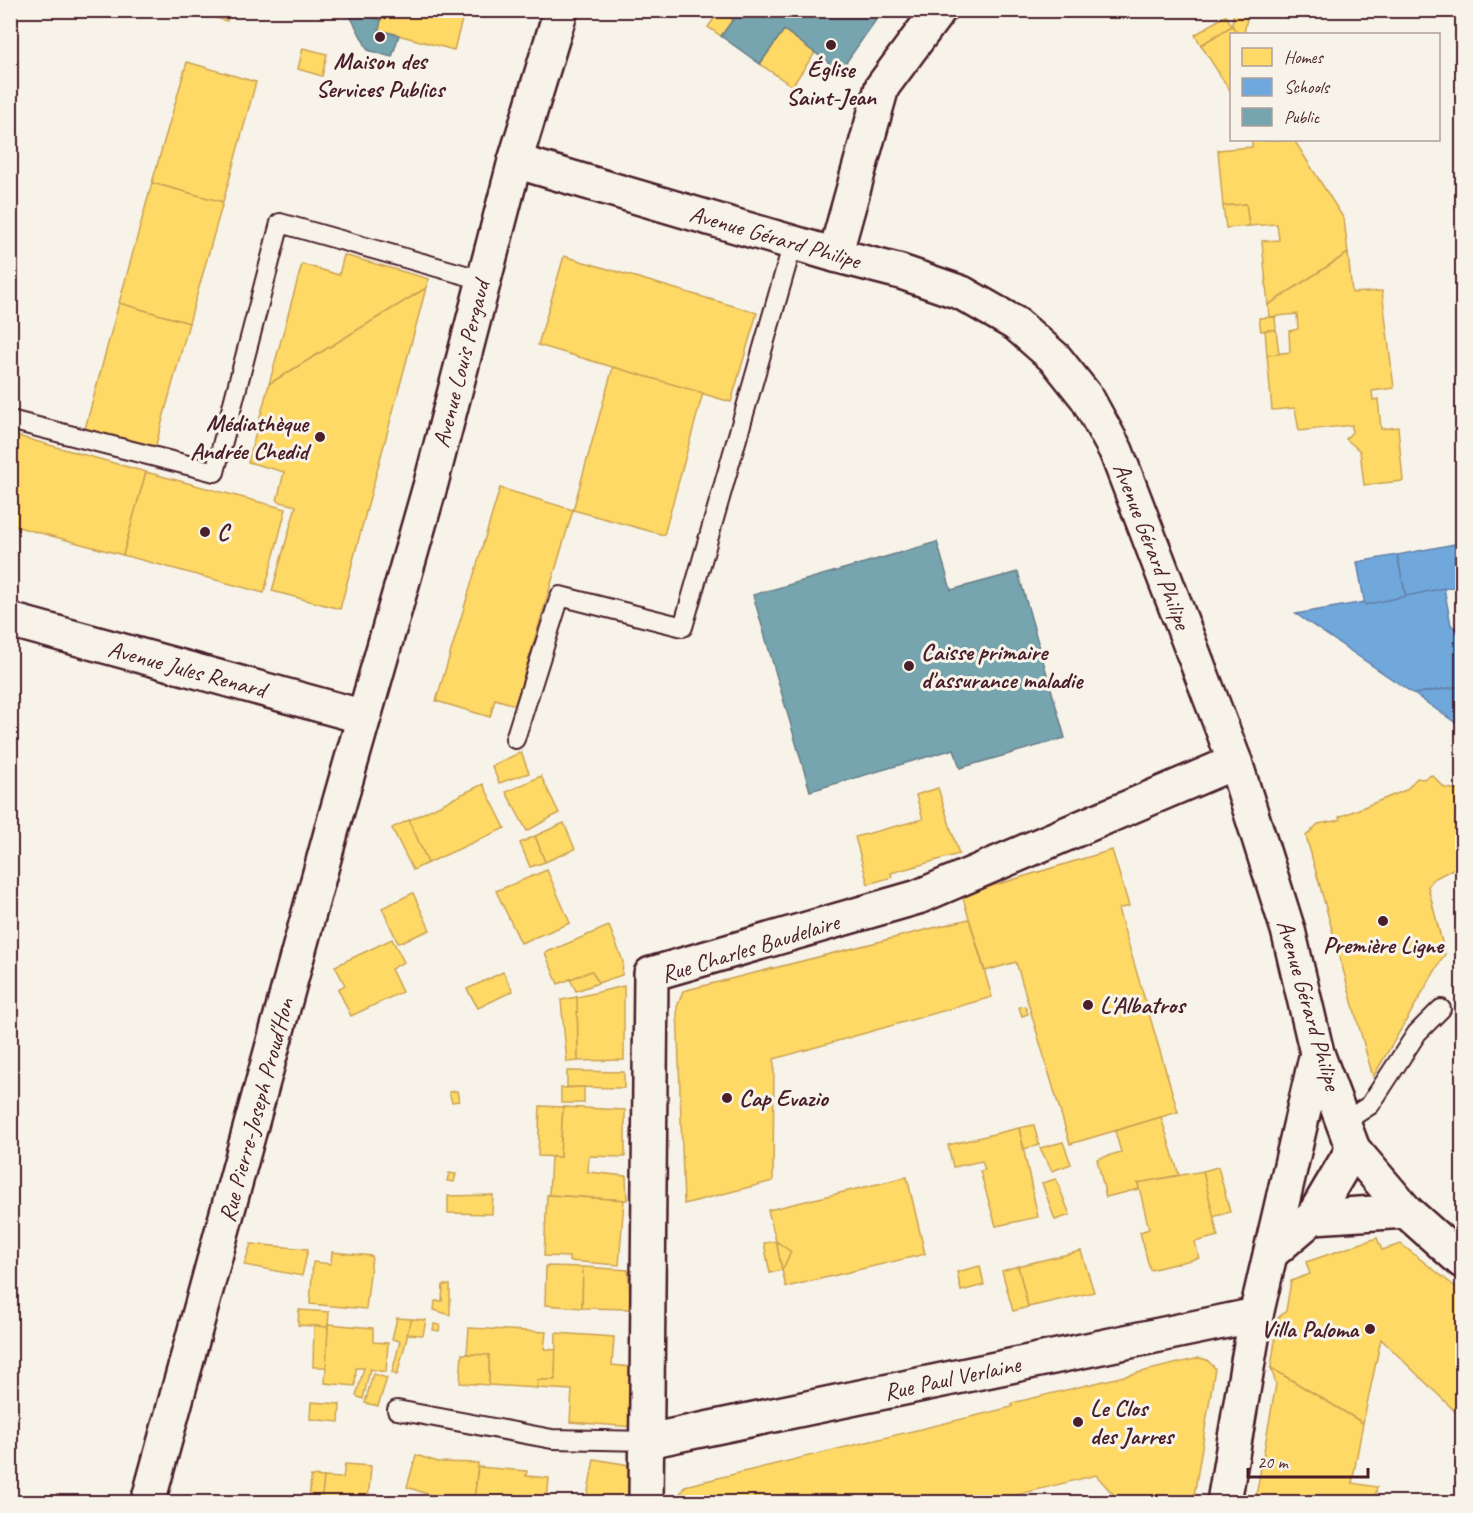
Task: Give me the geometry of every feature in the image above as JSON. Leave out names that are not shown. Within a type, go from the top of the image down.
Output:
[{"type":"street","name":"Avenue Louis Pergaud","points":[[364,717],[431,483],[515,161],[561,10]]},
{"type":"street","points":[[835,255],[882,87],[939,10]]},
{"type":"street","name":"Avenue Gérard Philipe","points":[[515,161],[900,272],[962,293],[1016,324],[1056,358],[1087,398],[1116,451],[1235,762],[1288,930],[1317,1053],[1349,1136],[1406,1211],[1462,1261]]},
{"type":"street","name":"Avenue Jules Renard","points":[[10,620],[364,717]]},
{"type":"street","name":"Rue Pierre-Joseph Proud'Hon","points":[[148,1503],[364,717]]},
{"type":"street","name":"Rue Charles Baudelaire","points":[[646,1503],[651,974],[918,897],[1235,762]]},
{"type":"street","points":[[1224,1503],[1256,1315],[1317,1053]]},
{"type":"street","points":[[1292,1163],[1349,1136]]},
{"type":"street","points":[[1271,1253],[1313,1216],[1349,1136]]},
{"type":"street","points":[[1313,1216],[1406,1211]]},
{"type":"street","name":"Rue Paul Verlaine","points":[[648,1442],[1256,1315]]},
{"type":"lane","points":[[10,420],[215,472],[280,223],[483,280]]},
{"type":"lane","points":[[515,739],[560,596],[682,627],[793,243]]},
{"type":"lane","points":[[1349,1136],[1417,1033],[1442,1009]]},
{"type":"lane","points":[[397,1410],[552,1439],[648,1442]]},
{"type":"building: Homes","points":[[188,10],[229,10],[227,21]]},
{"type":"building: Homes","points":[[347,10],[457,10],[464,12],[454,50],[379,30],[381,20]]},
{"type":"building: Homes","points":[[720,10],[740,10],[721,36],[708,27]]},
{"type":"building: Homes","points":[[1234,10],[1242,10],[1247,18],[1244,33],[1237,33],[1232,26]]},
{"type":"building: Homes","points":[[1226,15],[1232,26],[1201,45],[1195,35]]},
{"type":"building: Homes","points":[[1232,26],[1237,33],[1230,33],[1230,91],[1201,45]]},
{"type":"building: Homes","points":[[784,30],[815,53],[792,86],[760,64]]},
{"type":"building: Homes","points":[[303,48],[327,54],[322,76],[298,69]]},
{"type":"building: Homes","points":[[187,62],[256,82],[223,202],[152,183]]},
{"type":"building: Homes","points":[[1252,141],[1295,141],[1344,219],[1348,253],[1268,305],[1262,241],[1279,240],[1277,224],[1249,226],[1246,204],[1223,206],[1218,150],[1252,147]]},
{"type":"building: Homes","points":[[152,183],[223,202],[189,323],[119,303]]},
{"type":"building: Homes","points":[[1246,204],[1249,226],[1226,228],[1223,206]]},
{"type":"building: Homes","points":[[1348,253],[1352,293],[1382,291],[1394,388],[1372,391],[1373,400],[1378,399],[1381,429],[1398,427],[1403,481],[1364,485],[1360,451],[1346,439],[1352,432],[1352,425],[1299,431],[1295,408],[1272,410],[1267,355],[1290,352],[1289,331],[1298,329],[1297,314],[1269,317],[1268,305]]},
{"type":"building: Homes","points":[[344,255],[429,279],[426,288],[269,384],[302,264],[339,275]]},
{"type":"building: Homes","points":[[564,256],[757,313],[731,402],[538,345]]},
{"type":"building: Homes","name":"Médiathèque Andrée Chedid","points":[[426,288],[340,609],[272,591],[296,506],[277,501],[284,472],[248,462],[269,384]]},
{"type":"building: Homes","points":[[119,303],[189,323],[155,448],[85,429]]},
{"type":"building: Homes","points":[[1275,317],[1276,330],[1261,331],[1259,318]]},
{"type":"building: Homes","points":[[1265,330],[1276,330],[1279,354],[1267,355]]},
{"type":"building: Homes","points":[[613,367],[703,393],[664,535],[573,510]]},
{"type":"building: Homes","points":[[10,434],[146,472],[123,555],[10,525]]},
{"type":"building: Homes","name":"C","points":[[146,472],[286,509],[264,593],[123,555]]},
{"type":"building: Homes","points":[[500,488],[573,510],[515,705],[495,699],[490,717],[436,701]]},
{"type":"building: Homes","points":[[521,752],[529,773],[499,783],[492,766]]},
{"type":"building: Homes","name":"Première Ligne","points":[[1432,775],[1445,788],[1462,790],[1462,864],[1432,880],[1428,887],[1445,954],[1373,1077],[1306,836],[1318,824],[1340,820],[1339,817],[1406,790],[1417,778],[1423,779]]},
{"type":"building: Homes","points":[[541,776],[559,813],[527,831],[506,792]]},
{"type":"building: Homes","points":[[483,784],[505,828],[428,863],[409,820]]},
{"type":"building: Homes","points":[[938,788],[959,854],[891,873],[892,877],[868,884],[855,837],[923,819],[916,795]]},
{"type":"building: Homes","points":[[409,820],[428,863],[413,870],[392,828]]},
{"type":"building: Homes","points":[[564,823],[575,849],[545,862],[535,836]]},
{"type":"building: Homes","points":[[535,836],[545,862],[530,867],[520,843]]},
{"type":"building: Homes","name":"L'Albatros","points":[[1112,850],[1129,906],[1118,909],[1178,1112],[1070,1144],[1016,962],[985,971],[962,895]]},
{"type":"building: Homes","points":[[547,870],[570,923],[521,943],[496,891]]},
{"type":"building: Homes","points":[[413,893],[430,930],[398,943],[382,908]]},
{"type":"building: Homes","name":"Cap Evazio","points":[[969,919],[992,997],[774,1059],[773,1181],[684,1204],[677,1007],[683,991]]},
{"type":"building: Homes","points":[[609,926],[623,961],[622,975],[598,983],[592,971],[558,984],[545,953]]},
{"type":"building: Homes","points":[[392,939],[404,962],[391,969],[402,992],[351,1016],[338,989],[345,985],[335,966]]},
{"type":"building: Homes","points":[[592,971],[598,983],[576,991],[570,979]]},
{"type":"building: Homes","points":[[503,972],[513,991],[478,1008],[467,989]]},
{"type":"building: Homes","points":[[624,986],[624,1060],[578,1061],[577,997]]},
{"type":"building: Homes","points":[[577,997],[578,1061],[567,1062],[561,1000]]},
{"type":"building: Homes","points":[[1025,1006],[1028,1014],[1022,1016],[1019,1007]]},
{"type":"building: Homes","points":[[567,1071],[624,1072],[624,1088],[567,1087]]},
{"type":"building: Homes","points":[[584,1087],[584,1103],[561,1103],[561,1088]]},
{"type":"building: Homes","points":[[457,1091],[459,1101],[452,1102],[449,1092]]},
{"type":"building: Homes","points":[[540,1106],[563,1107],[560,1157],[538,1156]]},
{"type":"building: Homes","points":[[563,1107],[625,1110],[625,1157],[589,1156],[588,1172],[626,1176],[627,1200],[549,1195],[551,1157],[560,1157]]},
{"type":"building: Homes","points":[[1161,1117],[1179,1175],[1138,1183],[1139,1189],[1106,1197],[1097,1159],[1121,1152],[1115,1131]]},
{"type":"building: Homes","points":[[1034,1125],[1039,1145],[1024,1149],[1019,1128]]},
{"type":"building: Homes","points":[[1019,1128],[1038,1217],[996,1226],[980,1171],[985,1170],[982,1161],[953,1167],[948,1145]]},
{"type":"building: Homes","points":[[1063,1142],[1071,1164],[1052,1171],[1040,1148]]},
{"type":"building: Homes","points":[[1218,1167],[1230,1212],[1213,1217],[1203,1171]]},
{"type":"building: Homes","points":[[1203,1171],[1218,1236],[1195,1242],[1199,1258],[1150,1270],[1140,1232],[1149,1229],[1138,1183]]},
{"type":"building: Homes","points":[[449,1173],[456,1174],[454,1182],[447,1181]]},
{"type":"building: Homes","points":[[907,1177],[925,1254],[786,1287],[782,1270],[791,1252],[776,1241],[768,1210]]},
{"type":"building: Homes","points":[[1056,1179],[1070,1215],[1055,1220],[1042,1183]]},
{"type":"building: Homes","points":[[493,1195],[492,1214],[448,1213],[448,1196]]},
{"type":"building: Homes","points":[[547,1195],[624,1200],[619,1265],[569,1261],[569,1257],[544,1256]]},
{"type":"building: Homes","name":"Villa Paloma","points":[[1377,1238],[1382,1250],[1401,1244],[1462,1292],[1462,1418],[1381,1339],[1363,1423],[1271,1368],[1278,1318],[1286,1311],[1291,1281],[1310,1274],[1306,1262]]},
{"type":"building: Homes","points":[[776,1241],[791,1252],[782,1270]]},
{"type":"building: Homes","points":[[776,1241],[782,1270],[770,1273],[764,1243]]},
{"type":"building: Homes","points":[[251,1244],[308,1249],[302,1276],[244,1265]]},
{"type":"building: Homes","points":[[1081,1251],[1094,1292],[1028,1307],[1018,1266]]},
{"type":"building: Homes","points":[[332,1252],[372,1256],[366,1309],[310,1304],[313,1262],[331,1264]]},
{"type":"building: Homes","points":[[546,1266],[583,1267],[582,1308],[545,1305]]},
{"type":"building: Homes","points":[[980,1266],[984,1285],[961,1291],[957,1272]]},
{"type":"building: Homes","points":[[1018,1266],[1028,1307],[1013,1311],[1002,1271]]},
{"type":"building: Homes","points":[[583,1267],[628,1270],[631,1309],[582,1308]]},
{"type":"building: Homes","points":[[443,1285],[450,1285],[450,1315],[434,1310],[435,1301],[442,1301]]},
{"type":"building: Homes","points":[[299,1310],[329,1312],[328,1327],[298,1325]]},
{"type":"building: Homes","points":[[397,1318],[412,1319],[397,1375],[392,1373],[400,1341],[392,1339]]},
{"type":"building: Homes","points":[[412,1319],[426,1320],[423,1335],[407,1334]]},
{"type":"building: Homes","points":[[328,1324],[373,1328],[373,1342],[388,1343],[386,1372],[370,1369],[363,1399],[356,1396],[364,1368],[356,1368],[355,1386],[325,1383]]},
{"type":"building: Homes","points":[[434,1324],[440,1325],[439,1331],[433,1330]]},
{"type":"building: Homes","points":[[314,1326],[328,1327],[326,1367],[313,1367]]},
{"type":"building: Homes","points":[[469,1328],[546,1332],[544,1349],[556,1350],[555,1380],[538,1380],[537,1388],[489,1385],[489,1355],[467,1354]]},
{"type":"building: Homes","points":[[556,1333],[614,1337],[612,1365],[631,1367],[633,1427],[570,1422],[572,1390],[537,1388],[538,1380],[555,1380]]},
{"type":"building: Homes","points":[[462,1354],[489,1355],[489,1385],[460,1383]]},
{"type":"building: Homes","name":"Le Clos des Jarres","points":[[1199,1358],[1207,1360],[1215,1368],[1193,1502],[1120,1502],[1096,1475],[988,1502],[680,1502],[680,1494],[685,1486],[1012,1407],[1012,1403]]},
{"type":"building: Homes","points":[[1271,1368],[1363,1423],[1352,1483],[1377,1487],[1374,1502],[1255,1502],[1276,1384]]},
{"type":"building: Homes","points":[[373,1374],[387,1378],[378,1406],[365,1403]]},
{"type":"building: Homes","points":[[311,1402],[340,1404],[339,1422],[310,1419]]},
{"type":"building: Homes","points":[[416,1455],[438,1462],[478,1463],[474,1502],[435,1502],[436,1497],[407,1487]]},
{"type":"building: Homes","points":[[594,1459],[635,1466],[636,1502],[586,1502]]},
{"type":"building: Homes","points":[[345,1464],[371,1466],[368,1502],[321,1502],[324,1477],[343,1478]]},
{"type":"building: Homes","points":[[478,1467],[527,1471],[526,1476],[549,1478],[547,1502],[474,1502]]},
{"type":"building: Homes","points":[[311,1476],[324,1477],[321,1502],[309,1502]]},
{"type":"building: Schools","points":[[1460,543],[1462,585],[1406,597],[1397,555]]},
{"type":"building: Schools","points":[[1397,555],[1406,597],[1365,605],[1357,562]]},
{"type":"building: Schools","points":[[1444,588],[1451,625],[1462,633],[1462,686],[1414,694],[1296,614],[1364,602],[1365,605]]},
{"type":"building: Schools","points":[[1462,686],[1462,727],[1414,694]]},
{"type":"building: Public","points":[[347,10],[381,20],[379,30],[399,35],[392,57],[368,50]]},
{"type":"building: Public","name":"Église Saint-Jean","points":[[740,10],[883,10],[840,71],[784,30],[760,64],[721,36]]},
{"type":"building: Public","name":"Caisse primaire d'assurance maladie","points":[[937,542],[951,590],[1018,572],[1065,738],[960,768],[954,749],[810,791],[753,595]]},
{"type":"place","name":"Maison des Services Publics","points":[[380,37]]},
{"type":"place","name":"Église Saint-Jean","points":[[831,45]]},
{"type":"place","name":"Médiathèque Andrée Chedid","points":[[320,437]]},
{"type":"place","name":"C","points":[[205,532]]},
{"type":"place","name":"Caisse primaire d'assurance maladie","points":[[909,666]]},
{"type":"place","name":"Première Ligne","points":[[1383,921]]},
{"type":"place","name":"L'Albatros","points":[[1088,1005]]},
{"type":"place","name":"Cap Evazio","points":[[727,1098]]},
{"type":"place","name":"Villa Paloma","points":[[1370,1329]]},
{"type":"place","name":"Le Clos des Jarres","points":[[1078,1422]]}]
